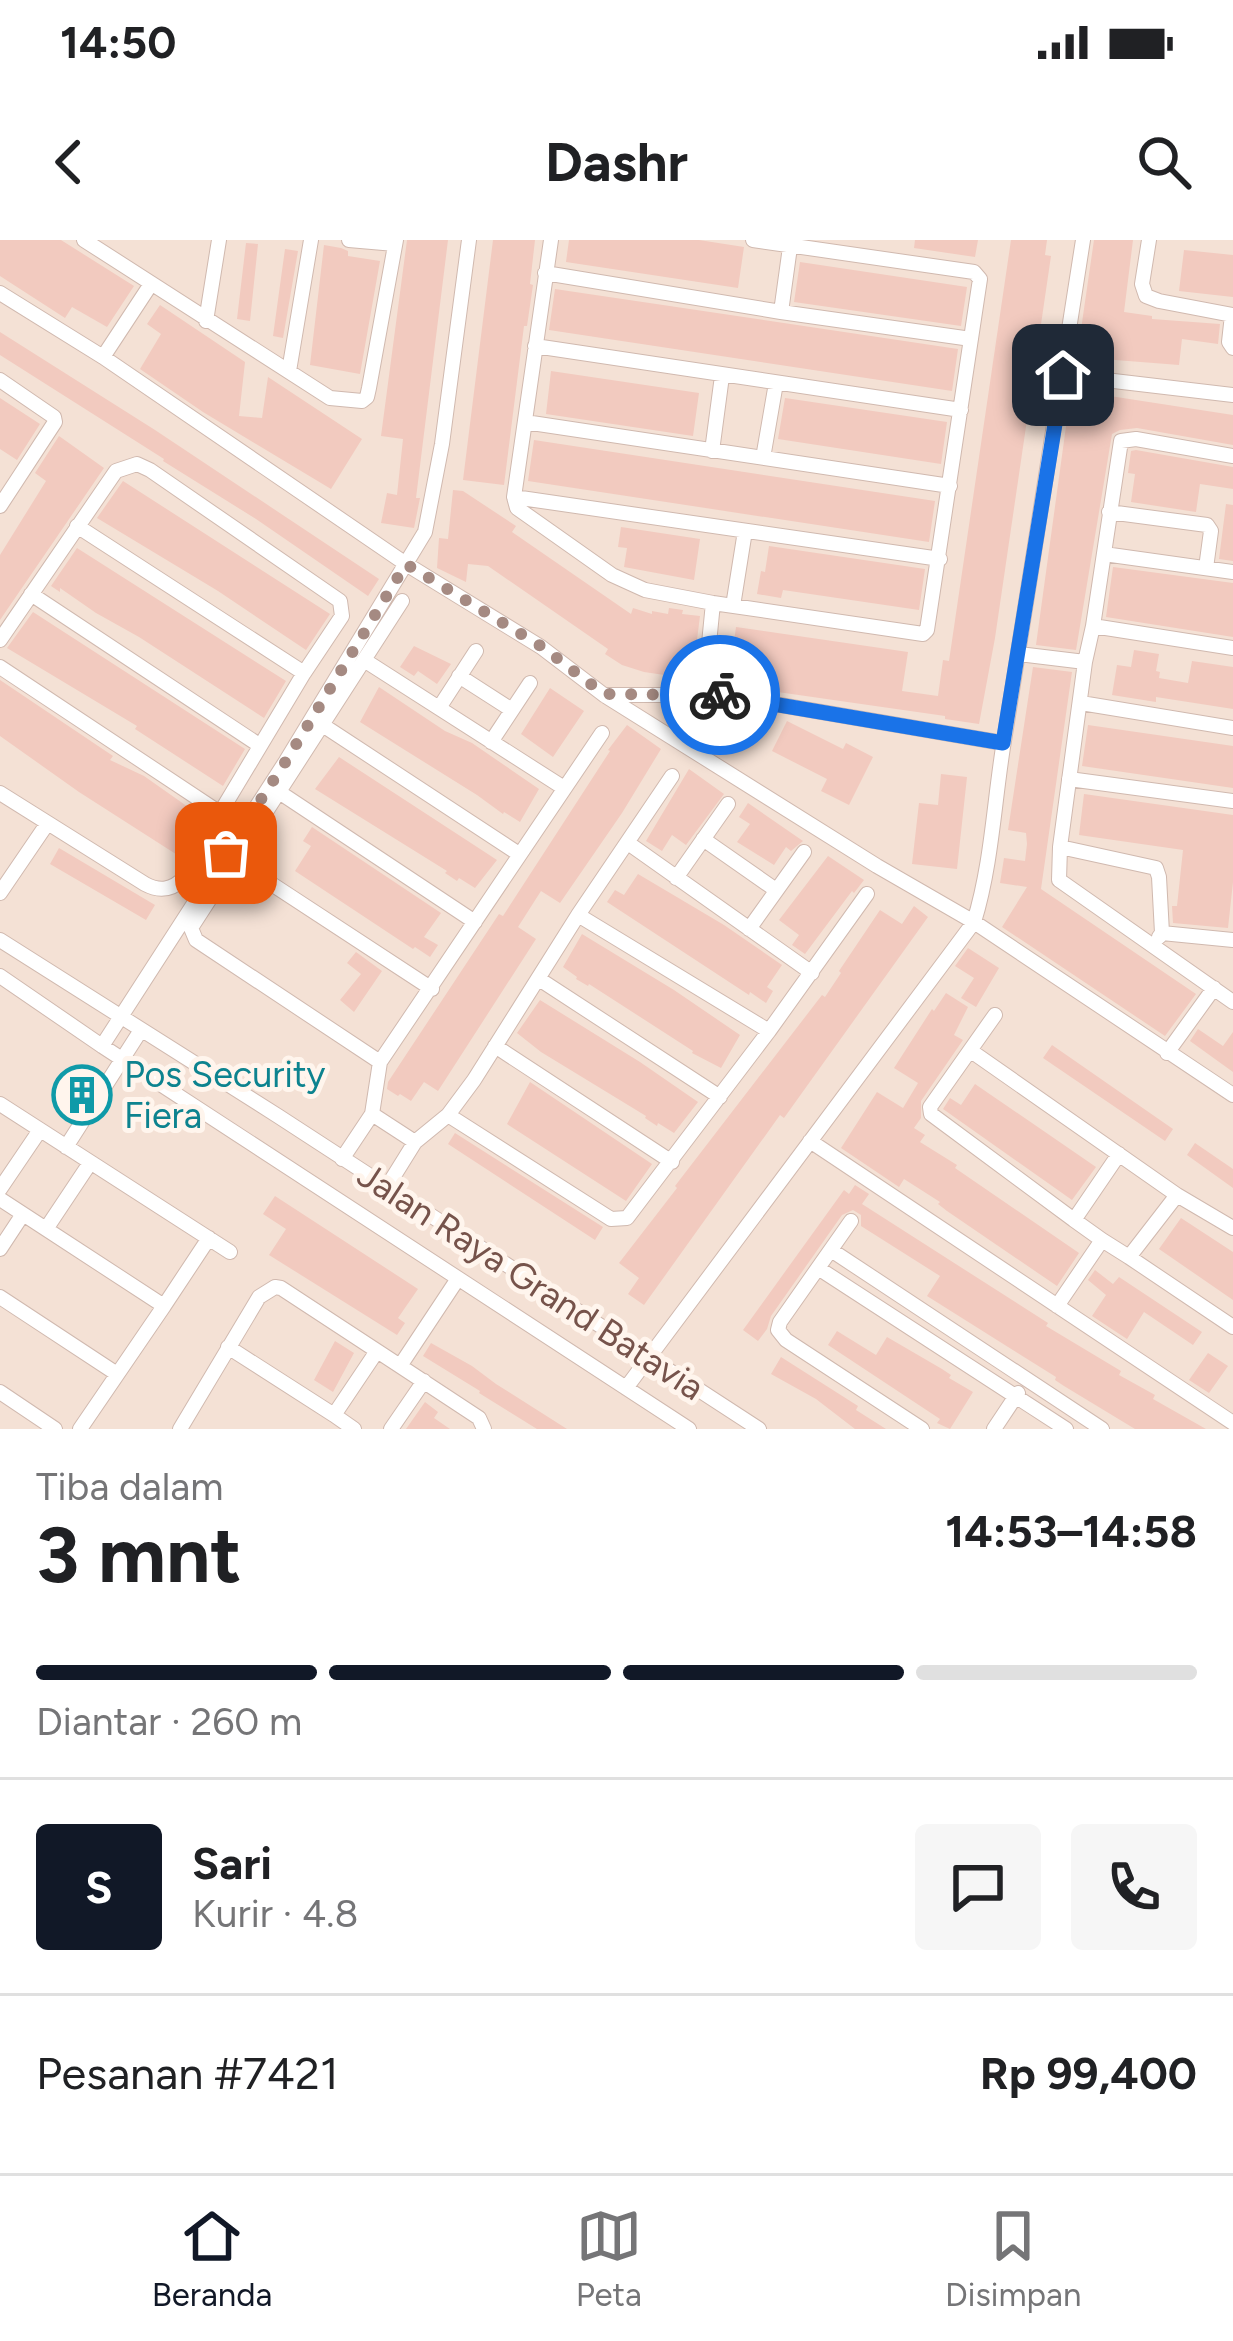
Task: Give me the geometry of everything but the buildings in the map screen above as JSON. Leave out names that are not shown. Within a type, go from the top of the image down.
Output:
[{"type":"street","points":[[84,240],[335,400],[362,401],[367,398],[395,242],[349,240]]},
{"type":"street","points":[[206,321],[219,240]]},
{"type":"street","points":[[289,371],[311,240]]},
{"type":"street","points":[[102,1046],[286,761],[424,532],[438,466],[469,240]]},
{"type":"street","points":[[551,240],[514,497],[520,510],[612,575],[645,590],[921,634],[927,630],[940,559],[980,288],[977,274],[753,240]]},
{"type":"street","points":[[626,1388],[974,922],[982,895],[1083,240]]},
{"type":"street","points":[[1149,240],[1142,284],[1147,296],[1233,315],[1229,342],[1233,348]]},
{"type":"street","points":[[782,312],[790,247]]},
{"type":"street","points":[[545,273],[971,339]]},
{"type":"street","points":[[103,357],[151,284]]},
{"type":"street","points":[[0,293],[103,357],[406,564],[541,646],[604,694],[974,922],[1233,1095]]},
{"type":"street","points":[[535,346],[962,410]]},
{"type":"street","points":[[1063,375],[1233,395]]},
{"type":"street","points":[[712,451],[722,376]]},
{"type":"street","points":[[0,380],[55,422],[0,506]]},
{"type":"street","points":[[764,458],[776,383]]},
{"type":"street","points":[[525,422],[950,485]]},
{"type":"street","points":[[1233,456],[1136,439],[1124,440],[1119,447],[1060,847],[1061,883],[1157,939],[1233,1001]]},
{"type":"street","points":[[0,640],[116,472],[137,464],[340,601],[342,616],[177,885],[161,890],[145,884],[0,793]]},
{"type":"street","points":[[0,473],[15,483]]},
{"type":"street","points":[[514,497],[940,559]]},
{"type":"street","points":[[1109,512],[1207,525],[1211,531],[1207,568]]},
{"type":"street","points":[[77,526],[304,673]]},
{"type":"street","points":[[733,606],[745,531]]},
{"type":"street","points":[[1104,554],[1233,572]]},
{"type":"street","points":[[31,594],[260,745]]},
{"type":"street","points":[[380,1062],[192,934],[193,923],[402,602]]},
{"type":"street","points":[[676,740],[704,694],[713,603]]},
{"type":"street","points":[[1094,626],[1233,648]]},
{"type":"street","points":[[439,708],[476,651]]},
{"type":"street","points":[[1019,654],[1085,662]]},
{"type":"street","points":[[364,660],[563,788]]},
{"type":"street","points":[[0,668],[220,813]]},
{"type":"street","points":[[459,676],[512,710]]},
{"type":"street","points":[[491,742],[530,683]]},
{"type":"street","points":[[604,694],[704,694],[1003,743]]},
{"type":"street","points":[[1081,704],[1233,728]]},
{"type":"street","points":[[321,724],[519,854]]},
{"type":"street","points":[[342,1159],[372,1114],[380,1062],[602,733]]},
{"type":"street","points":[[386,1187],[415,1142],[448,1115],[672,776]]},
{"type":"street","points":[[1069,779],[1233,802]]},
{"type":"street","points":[[279,792],[475,922]]},
{"type":"street","points":[[676,878],[728,804]]},
{"type":"street","points":[[0,893],[47,824]]},
{"type":"street","points":[[703,839],[776,890]]},
{"type":"street","points":[[628,843],[812,973]]},
{"type":"street","points":[[1060,847],[1156,868],[1157,939]]},
{"type":"street","points":[[749,929],[804,852]]},
{"type":"street","points":[[235,860],[432,988]]},
{"type":"street","points":[[448,1115],[611,1219],[627,1218],[867,894]]},
{"type":"street","points":[[578,915],[769,1031]]},
{"type":"street","points":[[1157,939],[1232,936]]},
{"type":"street","name":"Jalan Raya Grand Batavia","points":[[0,940],[759,1429]]},
{"type":"street","name":"Jalan Raya Grand Batavia","points":[[0,976],[688,1429]]},
{"type":"street","points":[[538,979],[720,1097]]},
{"type":"street","points":[[1167,1053],[1214,988]]},
{"type":"street","points":[[995,1015],[930,1107],[931,1114],[1102,1240],[1233,1327]]},
{"type":"street","points":[[66,1147],[141,1030]]},
{"type":"street","points":[[495,1046],[672,1162]]},
{"type":"street","points":[[971,1052],[1177,1195],[1233,1228]]},
{"type":"street","points":[[0,1104],[230,1252]]},
{"type":"street","points":[[372,1114],[415,1142]]},
{"type":"street","points":[[0,1189],[40,1130]]},
{"type":"street","points":[[810,1141],[1233,1423]]},
{"type":"street","points":[[1074,1220],[1119,1154]]},
{"type":"street","points":[[46,1229],[90,1162]]},
{"type":"street","points":[[1129,1257],[1177,1195]]},
{"type":"street","points":[[0,1199],[164,1306]]},
{"type":"street","points":[[0,1249],[23,1214]]},
{"type":"street","points":[[851,1221],[779,1322],[778,1330],[786,1340],[922,1429]]},
{"type":"street","points":[[80,1429],[209,1238]]},
{"type":"street","points":[[1057,1306],[1102,1240]]},
{"type":"street","points":[[831,1250],[1102,1429]]},
{"type":"street","points":[[818,1268],[1066,1429]]},
{"type":"street","points":[[400,1366],[457,1280]]},
{"type":"street","points":[[201,1429],[183,1424],[259,1297],[275,1287],[479,1418],[484,1429]]},
{"type":"street","points":[[0,1297],[117,1374]]},
{"type":"street","points":[[228,1347],[354,1429]]},
{"type":"street","points":[[334,1415],[377,1351]]},
{"type":"street","points":[[994,1429],[1028,1378]]},
{"type":"street","points":[[391,1429],[424,1381]]},
{"type":"street","points":[[0,1392],[55,1429]]},
{"type":"shaded area","points":[[0,240],[1233,240],[1233,1429],[0,1429]]},
{"type":"way so far","points":[[226,853],[406,564],[541,646],[604,694],[720,695]]},
{"type":"place","name":"Pos Security Fiera","points":[[82,1095]]},
{"type":"route","points":[[720,695],[1003,743],[1063,375]]}]
